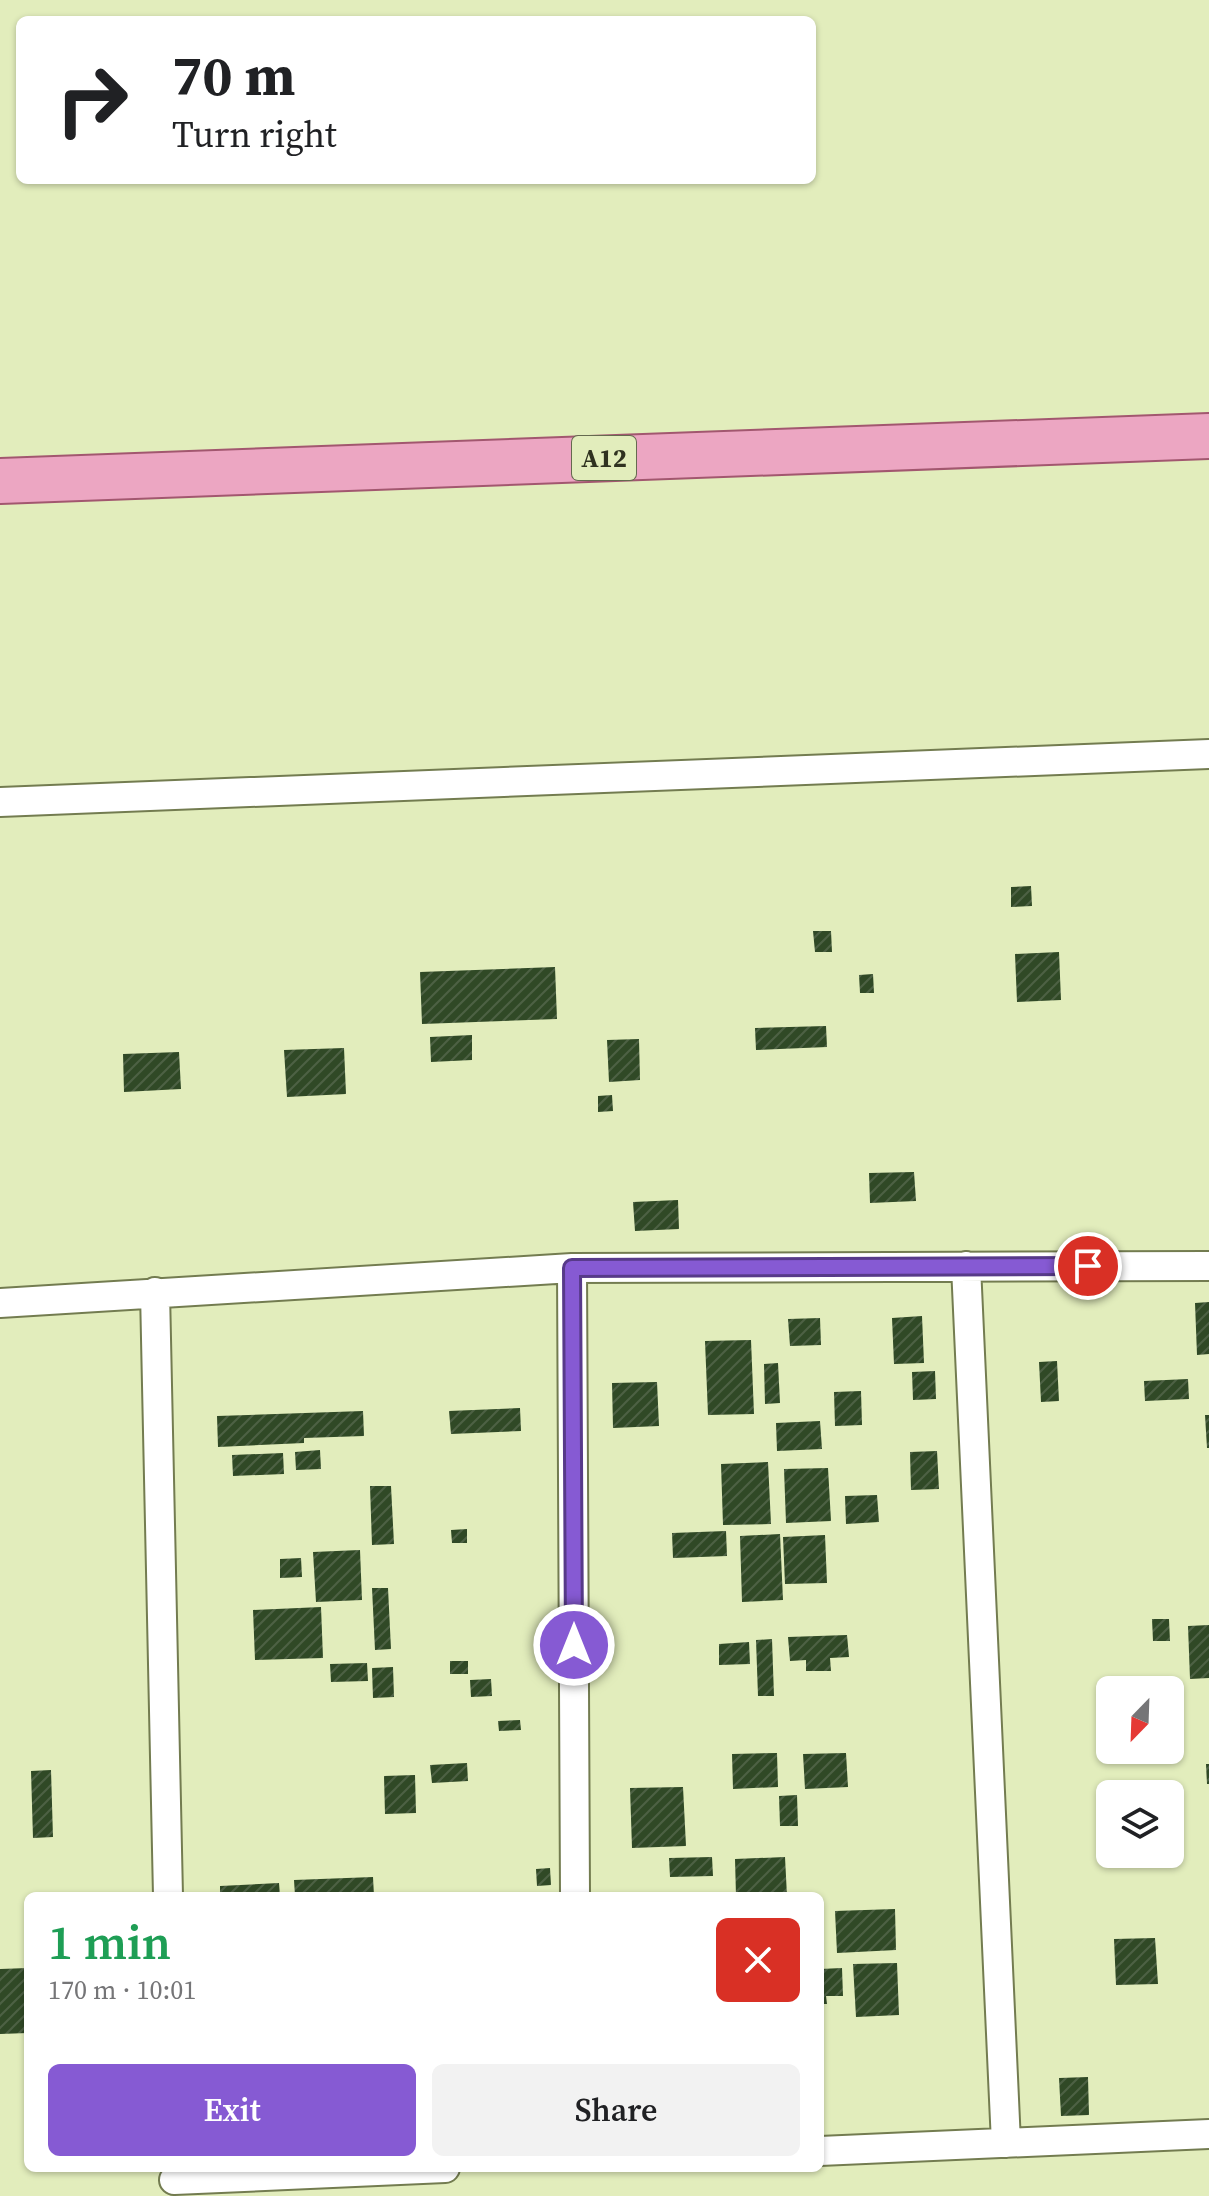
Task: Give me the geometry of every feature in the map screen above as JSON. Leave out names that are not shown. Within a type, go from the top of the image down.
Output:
[{"type":"main road","name":"A12","points":[[0,481],[1209,436]]},
{"type":"street","points":[[0,802],[1209,754]]},
{"type":"street","points":[[966,1266],[1006,2143]]},
{"type":"street","points":[[0,1303],[572,1268],[1209,1266]]},
{"type":"street","points":[[572,1268],[575,1892]]},
{"type":"street","points":[[155,1292],[168,1892]]},
{"type":"street","points":[[824,2151],[1209,2134]]},
{"type":"street","points":[[173,2181],[361,2172]]},
{"type":"building","points":[[1031,886],[1032,906],[1011,907],[1011,887]]},
{"type":"building","points":[[813,931],[831,931],[832,952],[815,952]]},
{"type":"building","points":[[1059,952],[1061,1000],[1017,1002],[1015,954]]},
{"type":"building","points":[[555,967],[557,1019],[422,1024],[420,972]]},
{"type":"building","points":[[873,974],[874,993],[860,993],[859,975]]},
{"type":"building","points":[[826,1026],[827,1047],[756,1050],[755,1028]]},
{"type":"building","points":[[472,1035],[472,1060],[431,1062],[430,1037]]},
{"type":"building","points":[[639,1039],[640,1080],[609,1082],[607,1040]]},
{"type":"building","points":[[344,1048],[346,1094],[287,1097],[284,1050]]},
{"type":"building","points":[[179,1052],[181,1089],[124,1092],[123,1054]]},
{"type":"building","points":[[612,1095],[613,1111],[598,1112],[598,1096]]},
{"type":"building","points":[[914,1172],[916,1201],[870,1203],[869,1173]]},
{"type":"building","points":[[678,1200],[679,1229],[635,1231],[633,1202]]},
{"type":"building","points":[[1209,1302],[1209,1354],[1197,1355],[1195,1303]]},
{"type":"building","points":[[922,1316],[924,1363],[894,1364],[892,1318]]},
{"type":"building","points":[[820,1318],[821,1345],[790,1346],[788,1319]]},
{"type":"building","points":[[751,1340],[754,1414],[708,1415],[705,1341]]},
{"type":"building","points":[[1057,1361],[1059,1401],[1041,1402],[1039,1362]]},
{"type":"building","points":[[778,1363],[780,1403],[765,1404],[764,1364]]},
{"type":"building","points":[[935,1371],[936,1399],[913,1400],[912,1372]]},
{"type":"building","points":[[1188,1379],[1189,1399],[1145,1401],[1144,1381]]},
{"type":"building","points":[[657,1382],[659,1426],[613,1428],[612,1383]]},
{"type":"building","points":[[861,1391],[862,1425],[835,1426],[834,1392]]},
{"type":"building","points":[[520,1408],[521,1431],[451,1434],[449,1411]]},
{"type":"building","points":[[363,1411],[364,1436],[304,1438],[304,1443],[218,1447],[217,1416]]},
{"type":"building","points":[[1205,1415],[1209,1415],[1209,1448],[1207,1448]]},
{"type":"building","points":[[820,1421],[822,1449],[777,1451],[776,1423]]},
{"type":"building","points":[[320,1450],[321,1469],[296,1470],[295,1452]]},
{"type":"building","points":[[937,1451],[939,1489],[911,1490],[910,1452]]},
{"type":"building","points":[[283,1453],[284,1474],[233,1476],[232,1455]]},
{"type":"building","points":[[768,1462],[771,1524],[723,1525],[721,1464]]},
{"type":"building","points":[[828,1468],[831,1521],[786,1523],[784,1469]]},
{"type":"building","points":[[370,1486],[391,1486],[394,1544],[372,1545]]},
{"type":"building","points":[[877,1495],[879,1522],[846,1524],[845,1496]]},
{"type":"building","points":[[467,1529],[467,1543],[452,1543],[451,1530]]},
{"type":"building","points":[[726,1531],[727,1556],[673,1558],[672,1533]]},
{"type":"building","points":[[780,1534],[783,1600],[742,1602],[740,1536]]},
{"type":"building","points":[[825,1535],[827,1583],[785,1584],[783,1537]]},
{"type":"building","points":[[360,1550],[362,1600],[316,1602],[313,1552]]},
{"type":"building","points":[[301,1558],[302,1577],[280,1578],[280,1559]]},
{"type":"building","points":[[372,1588],[388,1588],[391,1649],[375,1650]]},
{"type":"building","points":[[321,1607],[323,1658],[255,1660],[253,1610]]},
{"type":"building","points":[[1152,1619],[1169,1619],[1170,1641],[1153,1641]]},
{"type":"building","points":[[1209,1625],[1209,1678],[1190,1679],[1188,1626]]},
{"type":"building","points":[[847,1635],[849,1657],[830,1658],[831,1671],[806,1671],[806,1660],[790,1661],[788,1637]]},
{"type":"building","points":[[772,1639],[774,1696],[758,1696],[756,1640]]},
{"type":"building","points":[[749,1642],[750,1664],[719,1665],[719,1644]]},
{"type":"building","points":[[450,1661],[468,1661],[468,1674],[450,1674]]},
{"type":"building","points":[[367,1663],[368,1681],[331,1682],[330,1664]]},
{"type":"building","points":[[393,1667],[394,1697],[373,1698],[372,1668]]},
{"type":"building","points":[[491,1679],[492,1696],[471,1697],[470,1680]]},
{"type":"building","points":[[520,1720],[521,1730],[499,1731],[498,1721]]},
{"type":"building","points":[[777,1753],[778,1787],[733,1789],[732,1754]]},
{"type":"building","points":[[846,1753],[848,1787],[805,1789],[803,1754]]},
{"type":"building","points":[[467,1763],[468,1781],[432,1783],[430,1765]]},
{"type":"building","points":[[1206,1764],[1209,1764],[1209,1784],[1207,1784]]},
{"type":"building","points":[[51,1770],[53,1837],[33,1838],[31,1771]]},
{"type":"building","points":[[415,1775],[416,1813],[385,1814],[384,1776]]},
{"type":"building","points":[[683,1787],[686,1846],[632,1848],[630,1788]]},
{"type":"building","points":[[797,1795],[798,1826],[780,1826],[779,1796]]},
{"type":"building","points":[[712,1857],[713,1876],[670,1877],[669,1858]]},
{"type":"building","points":[[785,1857],[787,1892],[736,1892],[735,1859]]},
{"type":"building","points":[[550,1868],[551,1885],[537,1886],[536,1869]]},
{"type":"building","points":[[373,1877],[374,1892],[295,1892],[294,1880]]},
{"type":"building","points":[[279,1883],[280,1892],[220,1892],[220,1886]]},
{"type":"building","points":[[895,1909],[896,1950],[837,1953],[835,1911]]},
{"type":"building","points":[[1155,1938],[1158,1984],[1116,1985],[1114,1939]]},
{"type":"building","points":[[897,1963],[899,2015],[856,2017],[853,1964]]},
{"type":"building","points":[[24,1968],[24,2033],[0,2034],[0,1969]]},
{"type":"building","points":[[842,1968],[843,1996],[826,1996],[827,2004],[824,2004],[824,1969]]},
{"type":"building","points":[[1088,2077],[1089,2115],[1061,2116],[1059,2078]]},
{"type":"route","points":[[574,1645],[572,1268],[1088,1266]]}]
